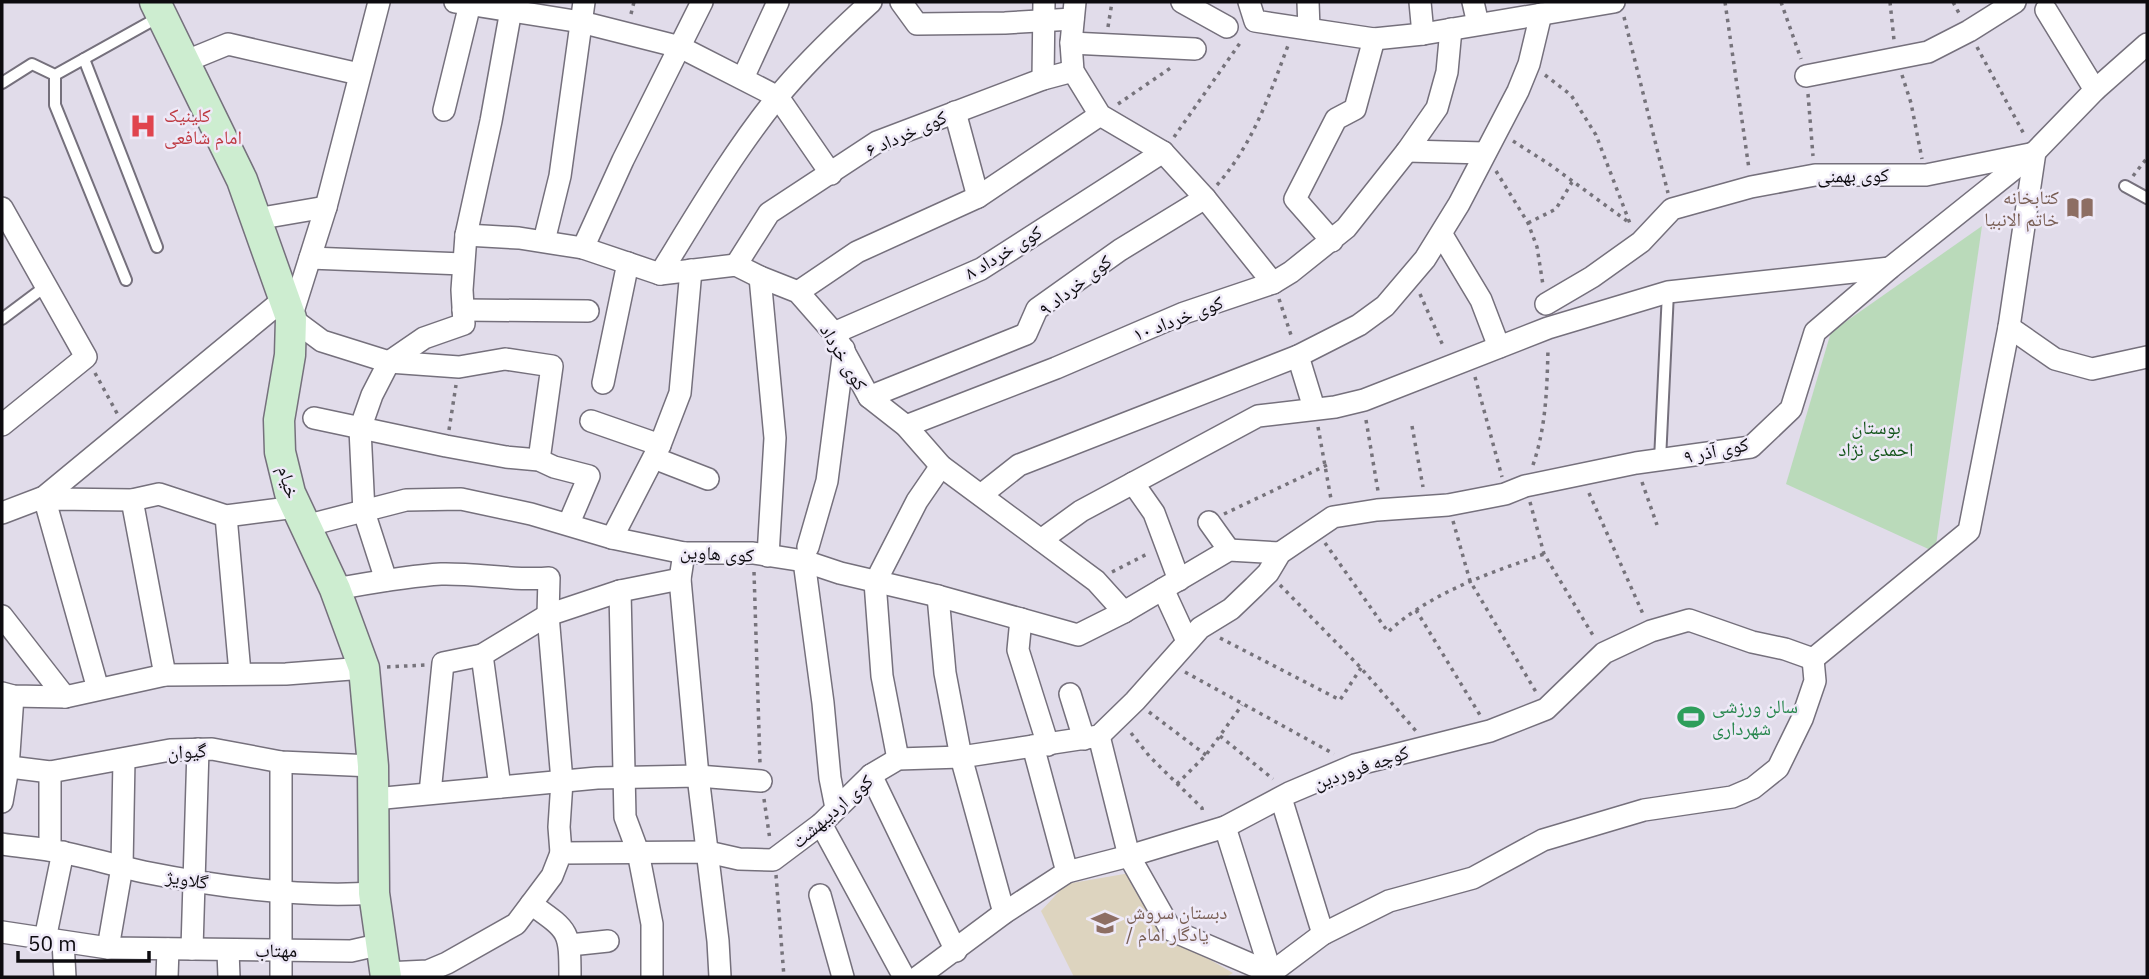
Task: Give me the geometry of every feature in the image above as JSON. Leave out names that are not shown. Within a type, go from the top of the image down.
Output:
[{"type":"street","points":[[2,513],[44,497],[126,429],[288,309],[310,258],[326,208],[379,2]]},
{"type":"street","points":[[583,248],[702,2]]},
{"type":"street","points":[[743,78],[778,2]]},
{"type":"street","points":[[660,274],[729,162],[778,97],[831,38],[870,2]]},
{"type":"street","points":[[901,2],[917,24],[1005,23],[1043,11],[1074,10],[1071,43],[1073,71],[1100,115],[1163,152],[1205,198],[1273,284]]},
{"type":"street","points":[[1005,23],[1006,2]]},
{"type":"street","points":[[1182,2],[1227,27]]},
{"type":"street","points":[[1302,28],[1308,2]]},
{"type":"street","points":[[1420,2],[1423,34]]},
{"type":"street","points":[[1473,2],[1478,24]]},
{"type":"street","points":[[1806,76],[1928,52],[1969,31],[2015,2]]},
{"type":"street","points":[[444,110],[472,4],[511,10],[583,12],[680,47],[778,97],[831,174]]},
{"type":"street","name":"خیام","points":[[158,8],[242,180],[288,309],[290,355],[279,420],[280,452],[290,493],[335,589],[364,668],[373,766],[374,893],[384,968]]},
{"type":"street","points":[[1252,11],[1302,28],[1374,39],[1423,34],[1541,14],[1619,8]]},
{"type":"street","points":[[387,580],[364,512],[360,429],[388,362],[424,338],[464,324],[463,264],[466,235],[491,121],[511,10]]},
{"type":"street","points":[[2046,10],[2095,90]]},
{"type":"street","points":[[1043,11],[1043,79]]},
{"type":"street","points":[[544,241],[560,176],[583,12]]},
{"type":"street","points":[[981,495],[1019,465],[1298,356],[1359,325],[1385,306],[1412,276],[1442,235],[1513,102],[1529,64],[1541,14]]},
{"type":"street","name":"کوی خرداد ۱۰","points":[[906,426],[1056,368],[1184,313],[1273,284],[1346,228],[1407,151],[1437,108],[1447,72],[1451,29]]},
{"type":"street","points":[[1332,241],[1295,199],[1336,119],[1355,109],[1374,39]]},
{"type":"street","points":[[1071,43],[1195,49]]},
{"type":"street","points":[[184,62],[228,44],[359,74]]},
{"type":"street","name":"کوی آذر ۹","points":[[1280,553],[1324,522],[1377,510],[1448,505],[1636,463],[1751,447],[1791,409],[1815,332],[2035,152],[2095,90],[2147,44]]},
{"type":"street","name":"کوی خرداد ۶","points":[[736,265],[769,213],[877,142],[1043,79],[1073,71]]},
{"type":"street","points":[[955,112],[978,197]]},
{"type":"street","points":[[798,292],[857,252],[978,197],[1100,115]]},
{"type":"street","points":[[1407,151],[1485,153]]},
{"type":"street","name":"کوی خرداد ۸","points":[[839,341],[981,269],[1163,152]]},
{"type":"street","points":[[1271,973],[1323,934],[1389,901],[1473,878],[1543,840],[1644,810],[1732,797],[1753,788],[1778,768],[1802,719],[1815,681],[1813,659],[1969,531],[2009,327],[2035,152]]},
{"type":"street","name":"کوی بهمنی","points":[[1672,209],[1751,187],[1815,174],[1926,174],[2035,152]]},
{"type":"street","name":"کوی خرداد ۹","points":[[869,397],[1026,334],[1037,309],[1120,250],[1205,198]]},
{"type":"street","points":[[2,208],[86,357],[2,425]]},
{"type":"street","points":[[256,219],[326,208]]},
{"type":"street","points":[[1546,304],[1592,277],[1641,242],[1672,209]]},
{"type":"street","points":[[466,235],[544,241],[583,248],[660,274],[736,265]]},
{"type":"street","points":[[1442,235],[1481,300],[1499,347]]},
{"type":"street","points":[[310,258],[463,264]]},
{"type":"street","points":[[603,383],[628,263]]},
{"type":"street","name":"کوی خرداد","points":[[736,265],[798,292],[839,341],[869,397],[906,426],[941,466],[1096,581],[1124,612]]},
{"type":"street","points":[[1041,540],[1081,511],[1258,416],[1335,407],[1364,400],[1548,328],[1668,292],[1890,268]]},
{"type":"street","points":[[612,538],[657,451],[680,393],[691,270]]},
{"type":"street","points":[[760,277],[775,438],[761,554]]},
{"type":"street","points":[[288,309],[322,341],[388,362],[459,368],[505,359],[552,366],[539,460]]},
{"type":"street","points":[[463,310],[588,311]]},
{"type":"street","points":[[2009,327],[2055,359],[2092,369],[2147,357]]},
{"type":"street","points":[[836,808],[830,778],[806,554],[827,481],[839,341]]},
{"type":"street","points":[[1298,356],[1314,408]]},
{"type":"street","points":[[314,418],[506,457],[539,460],[589,476],[569,523]]},
{"type":"street","points":[[591,421],[657,451],[708,479]]},
{"type":"street","points":[[898,759],[882,676],[878,577],[917,501],[941,466]]},
{"type":"street","points":[[1133,483],[1154,513],[1171,585],[1194,634]]},
{"type":"street","points":[[44,497],[132,500],[159,494],[226,516],[240,673]]},
{"type":"street","points":[[44,497],[98,689]]},
{"type":"street","name":"کوی هاوین","points":[[226,516],[301,517],[364,512],[406,500],[461,499],[569,523],[612,538],[684,554],[806,554],[938,596],[1078,635],[1124,612],[1229,550]]},
{"type":"street","points":[[132,500],[165,675]]},
{"type":"street","points":[[1091,738],[1135,701],[1194,634],[1231,609],[1268,573],[1280,553],[1229,550],[1209,522]]},
{"type":"street","points":[[684,554],[680,579],[720,977]]},
{"type":"street","points":[[335,589],[443,574],[525,580],[549,578],[548,615],[562,781],[559,827],[561,853],[708,852],[739,859],[774,860]]},
{"type":"street","points":[[430,793],[443,663],[482,655],[548,615],[620,591],[680,579]]},
{"type":"street","points":[[620,591],[625,817],[638,852],[652,924],[652,977]]},
{"type":"street","points":[[938,596],[945,673],[961,757],[1004,913]]},
{"type":"street","points":[[2,616],[65,697]]},
{"type":"street","points":[[1021,619],[1018,650],[1067,872]]},
{"type":"street","name":"کوچه فروردین","points":[[927,975],[1004,913],[1067,872],[1216,830],[1285,795],[1355,765],[1490,732],[1546,709],[1604,653],[1651,631],[1689,620],[1813,659]]},
{"type":"street","points":[[482,655],[500,787]]},
{"type":"street","points":[[2,802],[7,695],[65,697],[165,675],[286,674],[364,668]]},
{"type":"street","points":[[1070,694],[1091,738],[1129,856],[1171,930],[1271,973]]},
{"type":"street","name":"کوی اردیبهشت","points":[[774,860],[821,824],[872,775],[898,759],[961,757],[1091,738]]},
{"type":"street","name":"گیوان","points":[[5,767],[50,772],[170,750],[212,748],[281,762],[373,766]]},
{"type":"street","points":[[192,949],[198,749]]},
{"type":"street","points":[[108,948],[122,867],[124,759]]},
{"type":"street","points":[[281,762],[281,977]]},
{"type":"street","points":[[50,772],[56,851],[54,941],[65,977]]},
{"type":"street","points":[[872,775],[956,951]]},
{"type":"street","points":[[374,799],[623,777],[698,776],[761,781]]},
{"type":"street","points":[[1285,795],[1323,934]]},
{"type":"street","points":[[821,824],[904,977]]},
{"type":"street","points":[[1216,830],[1271,973]]},
{"type":"street","name":"گلاویژ","points":[[2,844],[56,851],[195,881],[337,896],[374,893]]},
{"type":"street","name":"مهتاب","points":[[2,932],[108,948],[351,951],[384,968],[428,971],[516,924],[552,876],[561,853]]},
{"type":"street","points":[[820,895],[843,977]]},
{"type":"street","points":[[531,904],[562,926],[570,945],[570,977]]},
{"type":"street","points":[[570,945],[608,941]]},
{"type":"street","points":[[167,977],[168,948]]},
{"type":"street","points":[[228,951],[229,977]]},
{"type":"lane","points":[[55,75],[84,59],[158,8]]},
{"type":"lane","points":[[84,59],[158,247]]},
{"type":"lane","points":[[2,83],[32,64],[55,75]]},
{"type":"lane","points":[[55,75],[55,105],[126,280]]},
{"type":"lane","points":[[2125,186],[2147,198]]},
{"type":"lane","points":[[2,319],[46,286]]},
{"type":"lane","points":[[1660,460],[1668,292]]},
{"type":"path","points":[[1104,44],[1112,2]]},
{"type":"path","points":[[1725,2],[1751,187]]},
{"type":"path","points":[[1890,2],[1896,58],[1911,103],[1926,174]]},
{"type":"path","points":[[1953,2],[2001,95],[2035,152]]},
{"type":"path","points":[[1619,8],[1672,209]]},
{"type":"path","points":[[1163,152],[1252,11]]},
{"type":"path","points":[[1205,198],[1240,154],[1256,127],[1302,28]]},
{"type":"path","points":[[1529,64],[1571,95],[1595,135],[1629,222],[1641,242]]},
{"type":"path","points":[[1497,131],[1549,164],[1629,222]]},
{"type":"path","points":[[2125,186],[2147,158]]},
{"type":"path","points":[[1528,223],[1556,209],[1572,182]]},
{"type":"path","points":[[1412,276],[1460,361],[1496,451],[1505,494]]},
{"type":"path","points":[[1273,284],[1298,356]]},
{"type":"path","points":[[86,357],[126,429]]},
{"type":"path","points":[[1364,400],[1378,490],[1377,510]]},
{"type":"path","points":[[1314,408],[1326,465],[1324,522],[1388,632],[1416,610],[1470,580],[1544,554]]},
{"type":"path","points":[[1412,426],[1427,507]]},
{"type":"path","points":[[1636,463],[1657,526]]},
{"type":"path","points":[[1581,474],[1600,522],[1651,631]]},
{"type":"path","points":[[1525,486],[1544,554],[1604,653]]},
{"type":"path","points":[[1448,505],[1470,580],[1546,709]]},
{"type":"path","name":"کوی اردیبهشت","points":[[761,554],[761,781],[774,860]]},
{"type":"path","points":[[1268,573],[1360,668],[1429,745]]},
{"type":"path","points":[[1416,610],[1490,732]]},
{"type":"path","points":[[1194,634],[1340,700],[1360,668]]},
{"type":"path","points":[[364,668],[443,663]]},
{"type":"path","points":[[1168,663],[1355,765]]},
{"type":"path","points":[[1135,701],[1206,755]]},
{"type":"path","points":[[1177,784],[1206,755],[1241,705]]},
{"type":"path","points":[[1118,717],[1150,757],[1202,808],[1216,830]]},
{"type":"path","points":[[1220,736],[1285,795]]},
{"type":"path","points":[[774,860],[784,977]]},
{"type":"shaded area","name":"دبستان سروش / یادگار امام","points":[[1136,872],[1169,936],[1233,973],[1226,977],[1074,977],[1041,911],[1066,884]]},
{"type":"green space","name":"بوستان احمدی نژاد","points":[[1982,226],[1935,552],[1786,484],[1831,332]]},
{"type":"place","name":"کلینیک امام شافعی","points":[[143,126]]},
{"type":"place","name":"کتابخانه خاتم الانبیا","points":[[2080,208]]},
{"type":"place","name":"سالن ورزشی شهرداری","points":[[1691,717]]},
{"type":"place","name":"دبستان سروش / یادگار امام","points":[[1105,923]]}]
